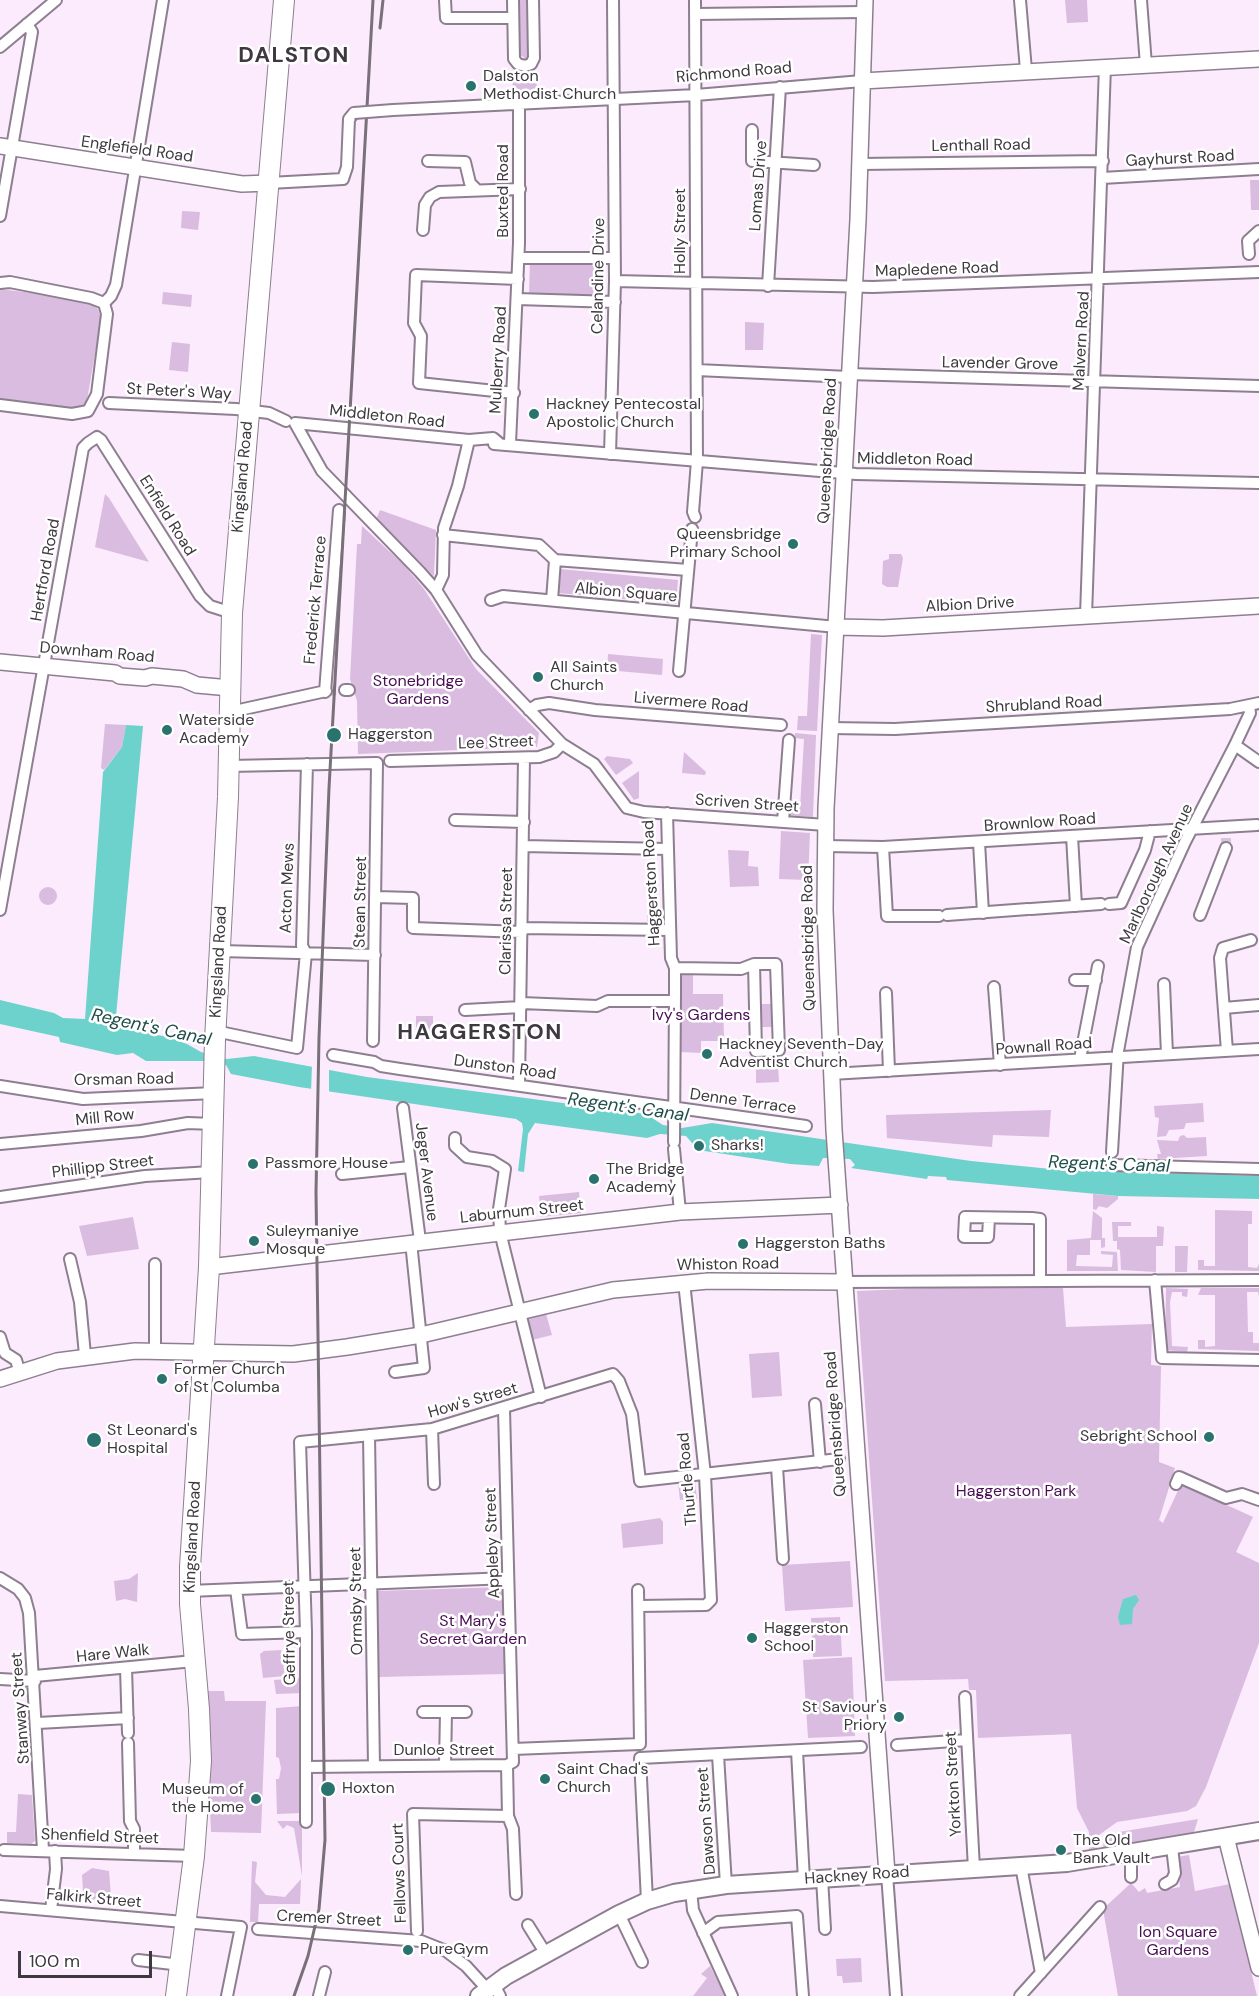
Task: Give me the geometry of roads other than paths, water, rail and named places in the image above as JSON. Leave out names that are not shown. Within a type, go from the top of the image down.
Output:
[{"type":"highway","name":"Kingsland Road","points":[[176,1996],[194,1856],[201,1761],[200,1709],[189,1591],[209,1267],[215,1038],[229,766],[232,613],[284,0]]},
{"type":"main road","name":"Hackney Road","points":[[490,1992],[546,1954],[619,1914],[647,1901],[691,1890],[822,1878],[1021,1866],[1131,1854],[1259,1831]]},
{"type":"street","points":[[0,47],[56,0]]},
{"type":"street","points":[[104,303],[111,296],[116,285],[162,0]]},
{"type":"street","points":[[445,0],[446,18],[513,18]]},
{"type":"street","points":[[513,0],[514,59],[521,66],[529,66],[534,58],[533,0]]},
{"type":"street","name":"Celandine Drive","points":[[610,454],[615,302],[613,0]]},
{"type":"street","name":"Holly Street","points":[[695,0],[698,461]]},
{"type":"street","points":[[1020,0],[1026,70]]},
{"type":"street","points":[[1141,0],[1146,65]]},
{"type":"street","points":[[695,14],[865,6]]},
{"type":"street","name":"Queensbridge Road","points":[[865,6],[860,164],[825,846],[834,1133],[886,1874]]},
{"type":"street","points":[[0,216],[6,147],[32,32],[27,24]]},
{"type":"street","name":"Richmond Road","points":[[269,183],[337,180],[346,175],[351,115],[393,110],[696,95],[1026,70],[1259,59]]},
{"type":"street","name":"Malvern Road","points":[[1086,616],[1100,280],[1105,66]]},
{"type":"street","name":"Lomas Drive","points":[[768,286],[780,87]]},
{"type":"street","name":"Buxted Road","points":[[518,279],[519,104]]},
{"type":"street","points":[[752,130],[752,161],[814,165]]},
{"type":"street","name":"Englefield Road","points":[[6,147],[242,184],[269,183]]},
{"type":"street","name":"Lenthall Road","points":[[860,164],[1103,160]]},
{"type":"street","points":[[428,161],[465,162],[470,183],[477,190]]},
{"type":"street","name":"Gayhurst Road","points":[[1102,178],[1259,169]]},
{"type":"street","points":[[423,230],[424,209],[430,197],[444,191],[520,189]]},
{"type":"street","points":[[1249,254],[1248,241],[1259,231]]},
{"type":"street","points":[[519,258],[614,258]]},
{"type":"street","name":"Mapledene Road","points":[[615,281],[854,286],[1100,280],[1259,272]]},
{"type":"street","points":[[514,393],[419,383],[421,336],[415,326],[416,275],[518,279]]},
{"type":"street","name":"Mulberry Road","points":[[504,443],[514,393],[518,279]]},
{"type":"street","points":[[0,283],[10,282],[61,291],[91,297],[104,303]]},
{"type":"street","points":[[517,299],[615,302]]},
{"type":"street","points":[[0,405],[72,414],[88,411],[97,393],[102,361],[107,324],[104,303]]},
{"type":"street","name":"Lavender Grove","points":[[697,370],[1259,386]]},
{"type":"street","name":"St Peter's Way","points":[[109,403],[248,410]]},
{"type":"street","name":"Middleton Road","points":[[248,410],[269,413],[290,422],[473,441],[493,438],[504,443],[610,454],[844,473],[1259,483]]},
{"type":"street","name":"Haggerston Road","points":[[290,422],[322,471],[435,590],[477,655],[529,711],[562,744],[594,764],[627,808],[644,812],[667,813],[671,958],[675,968],[674,1145],[680,1212]]},
{"type":"street","name":"Enfield Road","points":[[83,448],[97,437],[101,440],[200,596],[210,606],[232,613]]},
{"type":"street","points":[[435,590],[443,575],[443,535],[473,441]]},
{"type":"street","name":"Hertford Road","points":[[0,910],[83,448]]},
{"type":"street","points":[[695,517],[693,513],[698,461]]},
{"type":"street","name":"Frederick Terrace","points":[[230,712],[326,691],[339,510]]},
{"type":"street","name":"Albion Square","points":[[688,570],[555,560],[552,600],[684,614],[692,529]]},
{"type":"street","points":[[443,535],[539,545],[545,548],[555,560]]},
{"type":"street","points":[[491,600],[503,596],[552,600]]},
{"type":"street","name":"Albion Drive","points":[[684,614],[837,627],[883,628],[1259,606]]},
{"type":"street","points":[[679,670],[684,614]]},
{"type":"street","name":"Downham Road","points":[[0,662],[190,681],[196,677],[230,683]]},
{"type":"street","name":"Livermere Road","points":[[529,711],[537,705],[549,703],[594,710],[781,725]]},
{"type":"street","name":"Shrubland Road","points":[[830,728],[896,729],[1237,708],[1254,705]]},
{"type":"street","name":"Marlborough Avenue","points":[[1112,1152],[1117,1058],[1137,947],[1254,705]]},
{"type":"street","points":[[1237,708],[1243,724]]},
{"type":"street","points":[[783,822],[789,740]]},
{"type":"street","name":"Lee Street","points":[[390,761],[546,756],[562,744]]},
{"type":"street","points":[[1235,745],[1259,762]]},
{"type":"street","name":"Clarissa Street","points":[[519,1085],[524,758]]},
{"type":"street","name":"Stean Street","points":[[307,764],[377,763],[374,1062]]},
{"type":"street","points":[[229,766],[307,764]]},
{"type":"street","name":"Acton Mews","points":[[215,1038],[297,1048],[306,954],[302,946],[307,764]]},
{"type":"street","name":"Scriven Street","points":[[667,813],[826,825]]},
{"type":"street","points":[[455,820],[524,822]]},
{"type":"street","name":"Brownlow Road","points":[[825,846],[883,847],[1193,829],[1226,831],[1257,825]]},
{"type":"street","points":[[883,847],[887,916],[943,916],[1121,903],[1150,831]]},
{"type":"street","points":[[1072,836],[1076,906]]},
{"type":"street","points":[[979,842],[983,913]]},
{"type":"street","points":[[523,846],[667,849]]},
{"type":"street","points":[[1200,915],[1226,848]]},
{"type":"street","points":[[376,897],[413,898],[413,928],[670,930]]},
{"type":"street","points":[[1227,1051],[1220,958],[1223,948],[1251,940]]},
{"type":"street","points":[[220,951],[375,955]]},
{"type":"street","points":[[675,968],[741,969],[754,964],[776,964],[779,1050],[756,1051],[754,964]]},
{"type":"street","points":[[1080,1059],[1098,966]]},
{"type":"street","points":[[1075,980],[1096,980]]},
{"type":"street","points":[[1164,984],[1167,1054]]},
{"type":"street","points":[[994,987],[1000,1065]]},
{"type":"street","points":[[886,993],[889,1071]]},
{"type":"street","points":[[465,1010],[521,1005],[597,1006],[608,1002],[675,1001]]},
{"type":"street","points":[[1224,1008],[1259,1005]]},
{"type":"street","name":"Pownall Road","points":[[831,1074],[1259,1049]]},
{"type":"street","name":"Dunston Road","points":[[333,1055],[374,1062],[381,1066],[675,1108]]},
{"type":"street","name":"Orsman Road","points":[[0,1086],[83,1099],[214,1093]]},
{"type":"street","name":"Jeger Avenue","points":[[394,1372],[423,1370],[410,1167],[403,1108]]},
{"type":"street","name":"Denne Terrace","points":[[675,1108],[806,1126]]},
{"type":"street","name":"Mill Row","points":[[0,1144],[141,1131],[189,1123],[213,1125]]},
{"type":"street","points":[[455,1138],[455,1146],[467,1157],[492,1161],[505,1169],[499,1209],[500,1232],[519,1300],[518,1311],[541,1397]]},
{"type":"street","points":[[1112,1165],[1259,1169]]},
{"type":"street","points":[[342,1174],[410,1167]]},
{"type":"street","name":"Phillipp Street","points":[[0,1197],[145,1176],[211,1172]]},
{"type":"street","name":"Laburnum Street","points":[[209,1267],[415,1241],[680,1212],[840,1198]]},
{"type":"street","points":[[989,1218],[988,1237],[964,1237],[964,1217],[1040,1219],[1040,1280]]},
{"type":"street","points":[[70,1259],[80,1302],[85,1355]]},
{"type":"street","points":[[155,1264],[155,1349]]},
{"type":"street","points":[[1155,1280],[1162,1358],[1169,1360],[1259,1360]]},
{"type":"street","name":"Whiston Road","points":[[0,1379],[85,1355],[155,1349],[298,1354],[421,1335],[598,1292],[684,1282],[1259,1280]]},
{"type":"street","name":"Thurtle Road","points":[[639,1606],[706,1605],[711,1600],[705,1475],[684,1282]]},
{"type":"street","points":[[0,1337],[5,1353],[16,1360],[20,1373]]},
{"type":"street","name":"How's Street","points":[[300,1443],[432,1429],[614,1374],[632,1414],[640,1481],[705,1475]]},
{"type":"street","points":[[815,1404],[820,1462]]},
{"type":"street","name":"Appleby Street","points":[[504,1409],[513,1749]]},
{"type":"street","points":[[432,1429],[434,1484]]},
{"type":"street","name":"Ormsby Street","points":[[369,1435],[374,1766]]},
{"type":"street","name":"Geffrye Street","points":[[300,1443],[306,1632],[306,1822]]},
{"type":"street","points":[[705,1475],[840,1460]]},
{"type":"street","points":[[777,1467],[783,1559]]},
{"type":"street","points":[[1176,1484],[1179,1477],[1226,1498],[1242,1494],[1259,1500]]},
{"type":"street","name":"Stanway Street","points":[[0,1578],[11,1583],[25,1598],[29,1613],[49,1850],[56,1869],[51,1910]]},
{"type":"street","points":[[189,1591],[508,1578]]},
{"type":"street","points":[[236,1589],[242,1634],[306,1632]]},
{"type":"street","points":[[639,1590],[639,1606]]},
{"type":"street","name":"Dunloe Street","points":[[306,1767],[507,1765],[513,1762],[513,1749],[640,1744],[639,1606]]},
{"type":"street","name":"Hare Walk","points":[[0,1679],[35,1679],[194,1661]]},
{"type":"street","points":[[126,1668],[130,1821],[134,1829],[134,1853]]},
{"type":"street","name":"Yorkton Street","points":[[964,1697],[974,1869]]},
{"type":"street","points":[[423,1712],[466,1712]]},
{"type":"street","points":[[445,1765],[446,1712]]},
{"type":"street","points":[[38,1723],[128,1718]]},
{"type":"street","points":[[897,1745],[967,1740]]},
{"type":"street","points":[[647,1901],[640,1758],[861,1747]]},
{"type":"street","points":[[797,1751],[804,1880]]},
{"type":"street","name":"Dawson Street","points":[[718,1755],[726,1885]]},
{"type":"street","points":[[507,1765],[508,1815],[513,1829],[516,1894]]},
{"type":"street","name":"Fellows Court","points":[[417,1931],[413,1814],[508,1815]]},
{"type":"street","points":[[1226,1837],[1259,1968]]},
{"type":"street","points":[[1165,1884],[1172,1880],[1175,1873],[1172,1847]]},
{"type":"street","name":"Shenfield Street","points":[[4,1850],[194,1856]]},
{"type":"street","points":[[1131,1854],[1131,1877]]},
{"type":"street","points":[[1021,1866],[1041,1973]]},
{"type":"street","points":[[886,1874],[896,1996]]},
{"type":"street","points":[[822,1878],[825,1929]]},
{"type":"street","points":[[691,1890],[692,1906],[732,1996]]},
{"type":"street","name":"Falkirk Street","points":[[0,1906],[186,1923]]},
{"type":"street","points":[[1020,1996],[1100,1907]]},
{"type":"street","points":[[619,1914],[642,1962]]},
{"type":"street","points":[[703,1933],[718,1922],[797,1916],[803,1996]]},
{"type":"street","points":[[186,1923],[241,1927],[226,1996]]},
{"type":"street","points":[[528,1925],[546,1954]]},
{"type":"street","name":"Cremer Street","points":[[258,1929],[421,1941],[446,1951],[490,1992]]},
{"type":"street","points":[[138,1960],[181,1965]]},
{"type":"street","points":[[319,1996],[325,1972]]},
{"type":"tunnel","points":[[326,691],[345,690]]},
{"type":"tunnel","points":[[1226,835],[1226,848]]},
{"type":"railway","points":[[294,1996],[308,1956],[319,1909],[325,1840],[316,1192],[319,1038],[329,788],[373,0]]},
{"type":"railway","points":[[380,28],[383,0]]},
{"type":"place","name":"Dalston Methodist Church","points":[[471,86]]},
{"type":"place","name":"Hackney Pentecostal Apostolic Church","points":[[534,414]]},
{"type":"place","name":"Queensbridge Primary School","points":[[793,544]]},
{"type":"place","name":"All Saints Church","points":[[538,677]]},
{"type":"place","name":"Waterside Academy","points":[[167,730]]},
{"type":"place","name":"Haggerston","points":[[334,735]]},
{"type":"place","name":"Hackney Seventh-Day Adventist Church","points":[[707,1054]]},
{"type":"place","name":"Sharks!","points":[[699,1146]]},
{"type":"place","name":"Passmore House","points":[[253,1164]]},
{"type":"place","name":"The Bridge Academy","points":[[594,1179]]},
{"type":"place","name":"Suleymaniye Mosque","points":[[254,1241]]},
{"type":"place","name":"Haggerston Baths","points":[[743,1244]]},
{"type":"place","name":"Former Church of St Columba","points":[[162,1379]]},
{"type":"place","name":"Sebright School","points":[[1209,1437]]},
{"type":"place","name":"St Leonard's Hospital","points":[[94,1440]]},
{"type":"place","name":"Haggerston School","points":[[752,1638]]},
{"type":"place","name":"St Saviour's Priory","points":[[899,1717]]},
{"type":"place","name":"Saint Chad's Church","points":[[545,1779]]},
{"type":"place","name":"Hoxton","points":[[328,1789]]},
{"type":"place","name":"Museum of the Home","points":[[256,1799]]},
{"type":"place","name":"The Old Bank Vault","points":[[1061,1850]]},
{"type":"place","name":"PureGym","points":[[408,1950]]},
{"type":"district","name":"DALSTON","points":[[294,56]]},
{"type":"district","name":"HAGGERSTON","points":[[480,1033]]},
{"type":"park label","name":"Stonebridge Gardens","points":[[418,691]]},
{"type":"park label","name":"Ivy's Gardens","points":[[701,1016]]},
{"type":"park label","name":"Haggerston Park","points":[[1016,1492]]},
{"type":"park label","name":"St Mary's Secret Garden","points":[[473,1631]]},
{"type":"park label","name":"Ion Square Gardens","points":[[1178,1942]]},
{"type":"water label","name":"Regent's Canal","points":[[151,1028]]},
{"type":"water label","name":"Regent's Canal","points":[[628,1108]]},
{"type":"water label","name":"Regent's Canal","points":[[1109,1165]]}]
